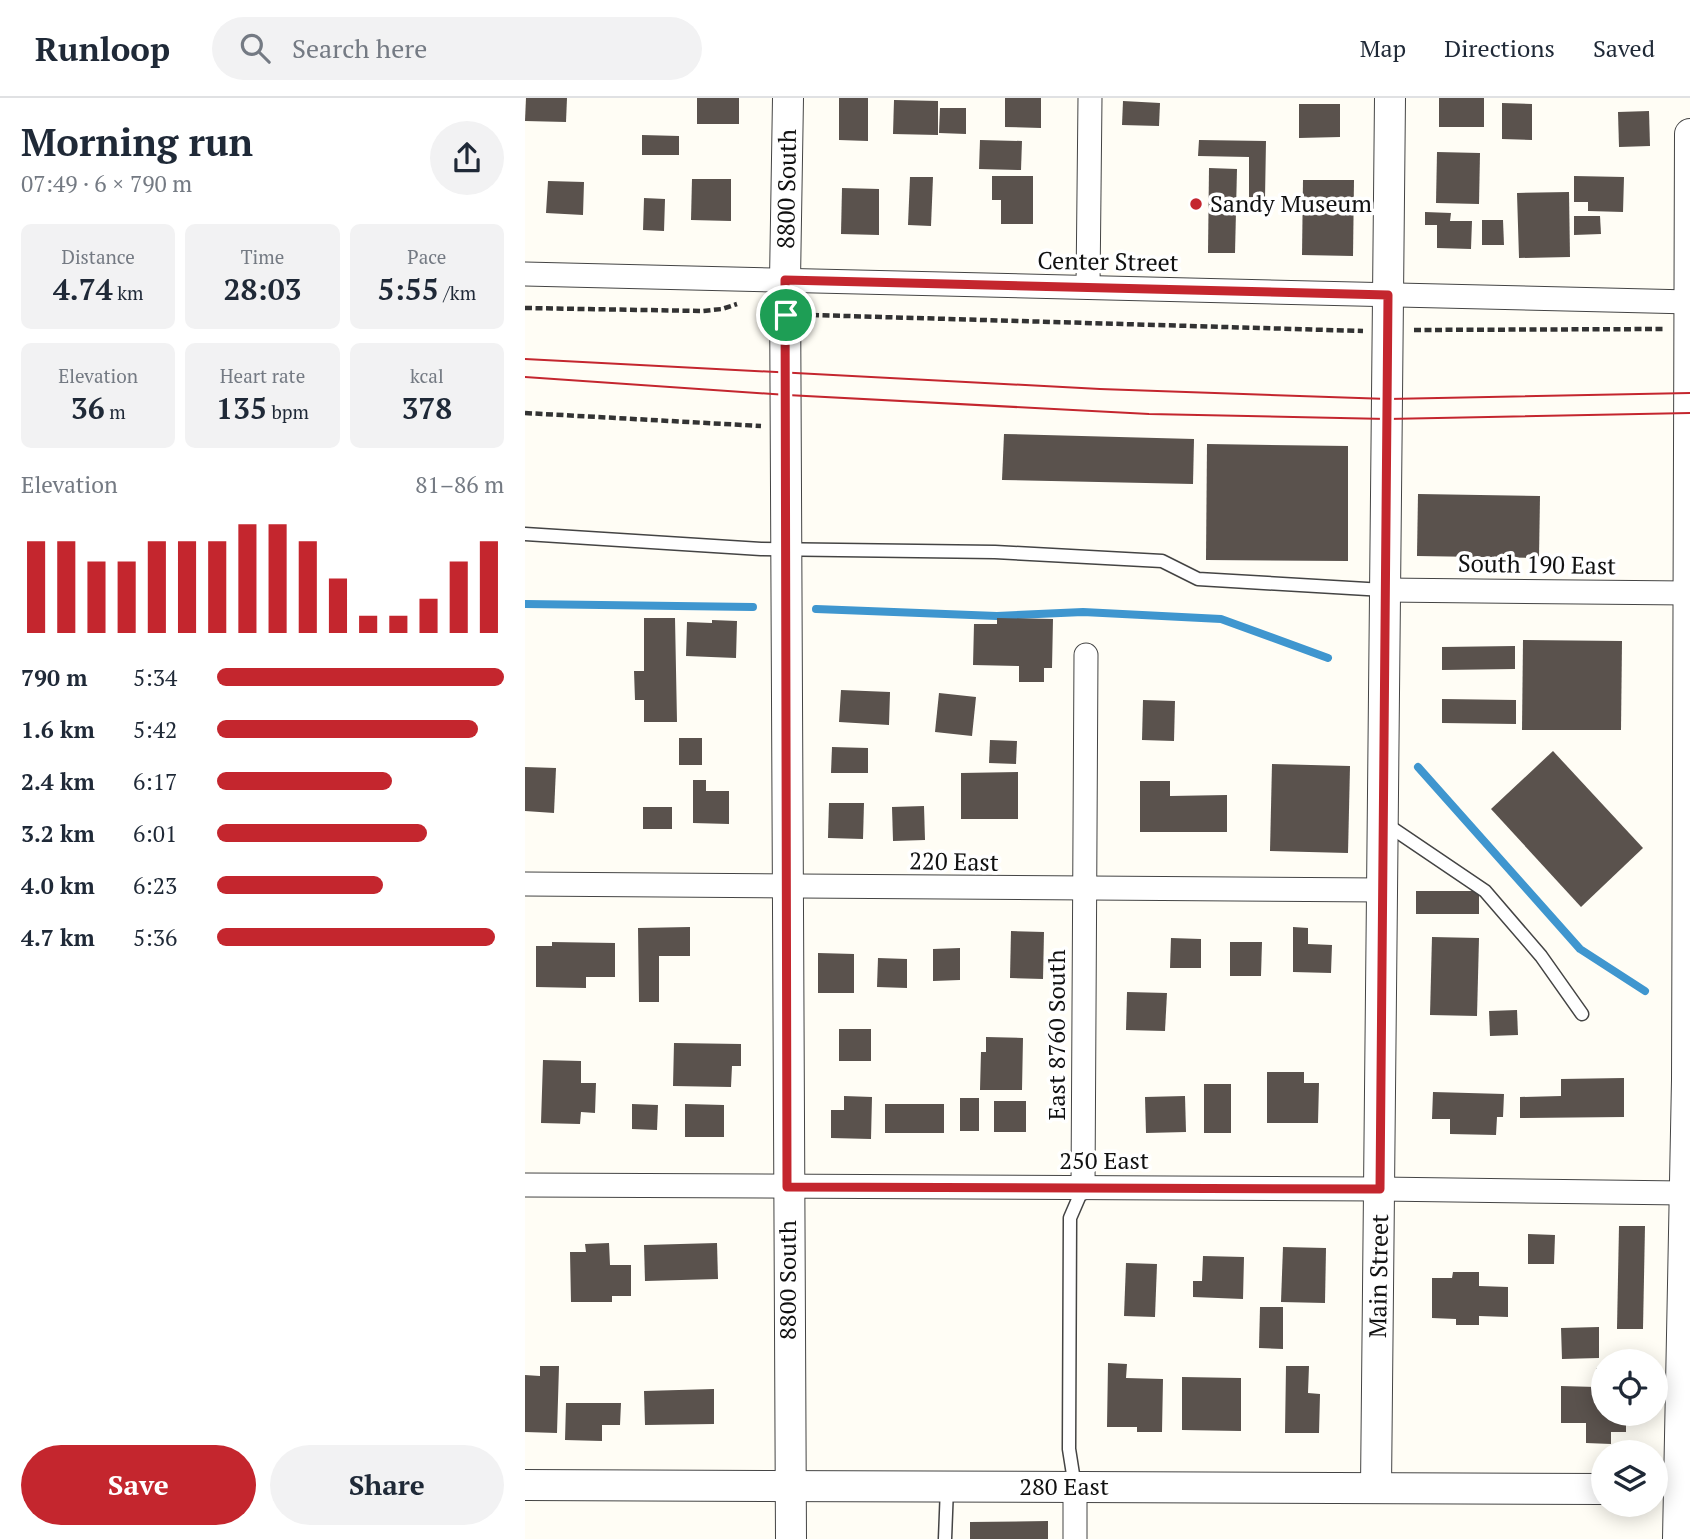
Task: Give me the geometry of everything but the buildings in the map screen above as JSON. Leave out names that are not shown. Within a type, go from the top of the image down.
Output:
[{"type":"street","name":"8800 South","points":[[788,98],[785,280],[787,1187],[791,1539]]},
{"type":"street","points":[[1088,287],[1090,98]]},
{"type":"street","name":"Main Street","points":[[1376,1488],[1390,98]]},
{"type":"street","points":[[1668,1470],[1687,1080],[1690,134]]},
{"type":"street","name":"Center Street","points":[[525,274],[1689,302]]},
{"type":"street","name":"South 190 East","points":[[1385,590],[1689,588]]},
{"type":"street","name":"East 8760 South","points":[[1083,1188],[1086,655]]},
{"type":"street","name":"220 East","points":[[525,884],[1382,890]]},
{"type":"street","name":"250 East","points":[[525,1185],[1683,1193]]},
{"type":"street","name":"280 East","points":[[525,1485],[1591,1489]]},
{"type":"street","name":"East 8760 South","points":[[1075,1539],[1076,1487]]},
{"type":"street","points":[[1668,1494],[1678,1539]]},
{"type":"lane","points":[[525,534],[787,550],[995,552],[1162,561],[1198,579],[1385,590]]},
{"type":"lane","points":[[1383,822],[1485,891],[1541,956],[1582,1014]]},
{"type":"lane","name":"East 8760 South","points":[[1076,1487],[1069,1449],[1070,1218],[1083,1188]]},
{"type":"lane","points":[[945,1539],[947,1487]]},
{"type":"path","points":[[525,308],[703,312],[738,303],[746,304]]},
{"type":"path","points":[[786,315],[1080,323]]},
{"type":"path","points":[[525,413],[762,426]]},
{"type":"waterway","points":[[525,604],[753,607]]},
{"type":"waterway","points":[[816,609],[997,616],[1083,612],[1221,619],[1328,658]]},
{"type":"waterway","points":[[1418,767],[1580,949],[1645,991]]},
{"type":"tram line","points":[[525,359],[1100,389],[1388,399],[1690,393]]},
{"type":"tram line","points":[[525,377],[787,395],[1149,414],[1387,419],[1690,413]]},
{"type":"place","name":"Sandy Museum","points":[[1196,204]]},
{"type":"route","points":[[785,280],[1388,295],[1380,1189],[787,1187],[786,315],[785,280]]}]
